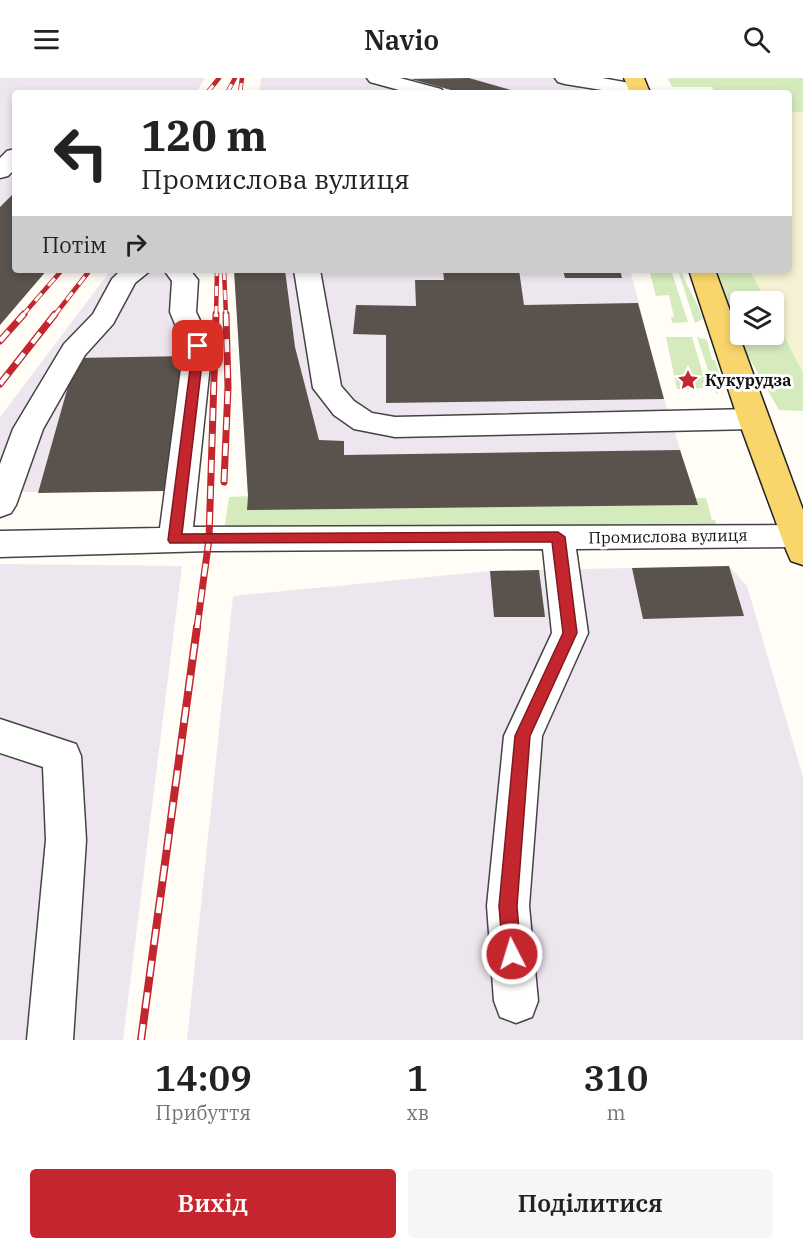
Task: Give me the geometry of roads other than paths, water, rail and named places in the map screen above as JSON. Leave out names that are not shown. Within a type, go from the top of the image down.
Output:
[{"type":"main road","points":[[703,273],[753,419],[800,543]]},
{"type":"street","points":[[377,78],[423,90]]},
{"type":"street","points":[[565,78],[638,87]]},
{"type":"street","points":[[0,171],[12,159]]},
{"type":"street","points":[[0,505],[28,429],[74,350],[105,318],[125,279],[134,273]]},
{"type":"street","points":[[175,540],[198,346],[183,312],[185,280],[179,273]]},
{"type":"street","points":[[308,273],[327,388],[344,408],[364,422],[395,427],[753,419]]},
{"type":"street","points":[[516,1002],[508,906],[522,736],[570,633],[558,537]]},
{"type":"street","name":"Промислова вулиця","points":[[0,544],[175,540],[558,537],[800,543]]},
{"type":"street","points":[[0,736],[62,756],[66,840],[50,1040]]},
{"type":"railway","points":[[209,90],[219,78]]},
{"type":"railway","points":[[229,90],[235,78]]},
{"type":"railway","points":[[240,90],[242,78]]},
{"type":"railway","points":[[22,316],[59,273]]},
{"type":"railway","points":[[54,316],[88,273]]},
{"type":"railway","points":[[216,316],[217,273]]},
{"type":"railway","points":[[224,273],[226,316]]},
{"type":"railway","points":[[0,341],[24,314]]},
{"type":"railway","points":[[0,384],[55,314]]},
{"type":"railway","points":[[197,628],[209,539],[216,314]]},
{"type":"railway","points":[[224,482],[228,387],[226,314]]},
{"type":"railway","points":[[141,1040],[197,627]]},
{"type":"place","name":"Кукурудза","points":[[688,380]]}]
